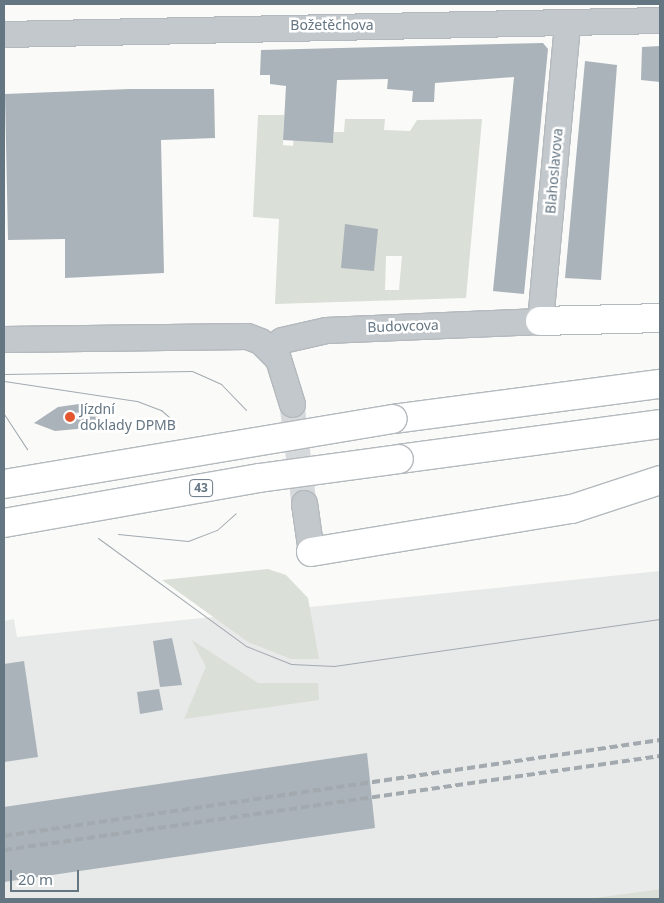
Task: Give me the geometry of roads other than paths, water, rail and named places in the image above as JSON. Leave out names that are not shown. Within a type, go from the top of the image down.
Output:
[{"type":"highway","points":[[540,321],[660,318]]},
{"type":"highway","points":[[4,484],[393,419],[660,384]]},
{"type":"highway","name":"43","points":[[4,523],[259,478],[660,424]]},
{"type":"highway","points":[[311,552],[572,509],[660,480]]},
{"type":"street","name":"Božetěchova","points":[[4,34],[660,20]]},
{"type":"street","name":"Blahoslavova","points":[[540,321],[567,22]]},
{"type":"street","name":"Budovcova","points":[[270,348],[282,340],[326,330],[540,321]]},
{"type":"street","points":[[4,340],[231,334],[247,336],[270,348],[285,371],[292,404]]},
{"type":"street","points":[[304,503],[311,552]]},
{"type":"tunnel","points":[[292,404],[304,503]]},
{"type":"tram line","points":[[4,374],[192,371],[221,384],[246,410]]},
{"type":"tram line","points":[[4,381],[137,401],[161,410],[175,422]]},
{"type":"tram line","points":[[4,414],[27,449]]},
{"type":"tram line","points":[[118,534],[188,541],[217,530],[236,513]]},
{"type":"tram line","points":[[98,538],[246,646],[291,664],[334,666],[660,619]]},
{"type":"railway","points":[[4,836],[660,740]]},
{"type":"railway","points":[[4,850],[660,756]]},
{"type":"place","name":"Jízdní doklady DPMB","points":[[70,417]]}]
